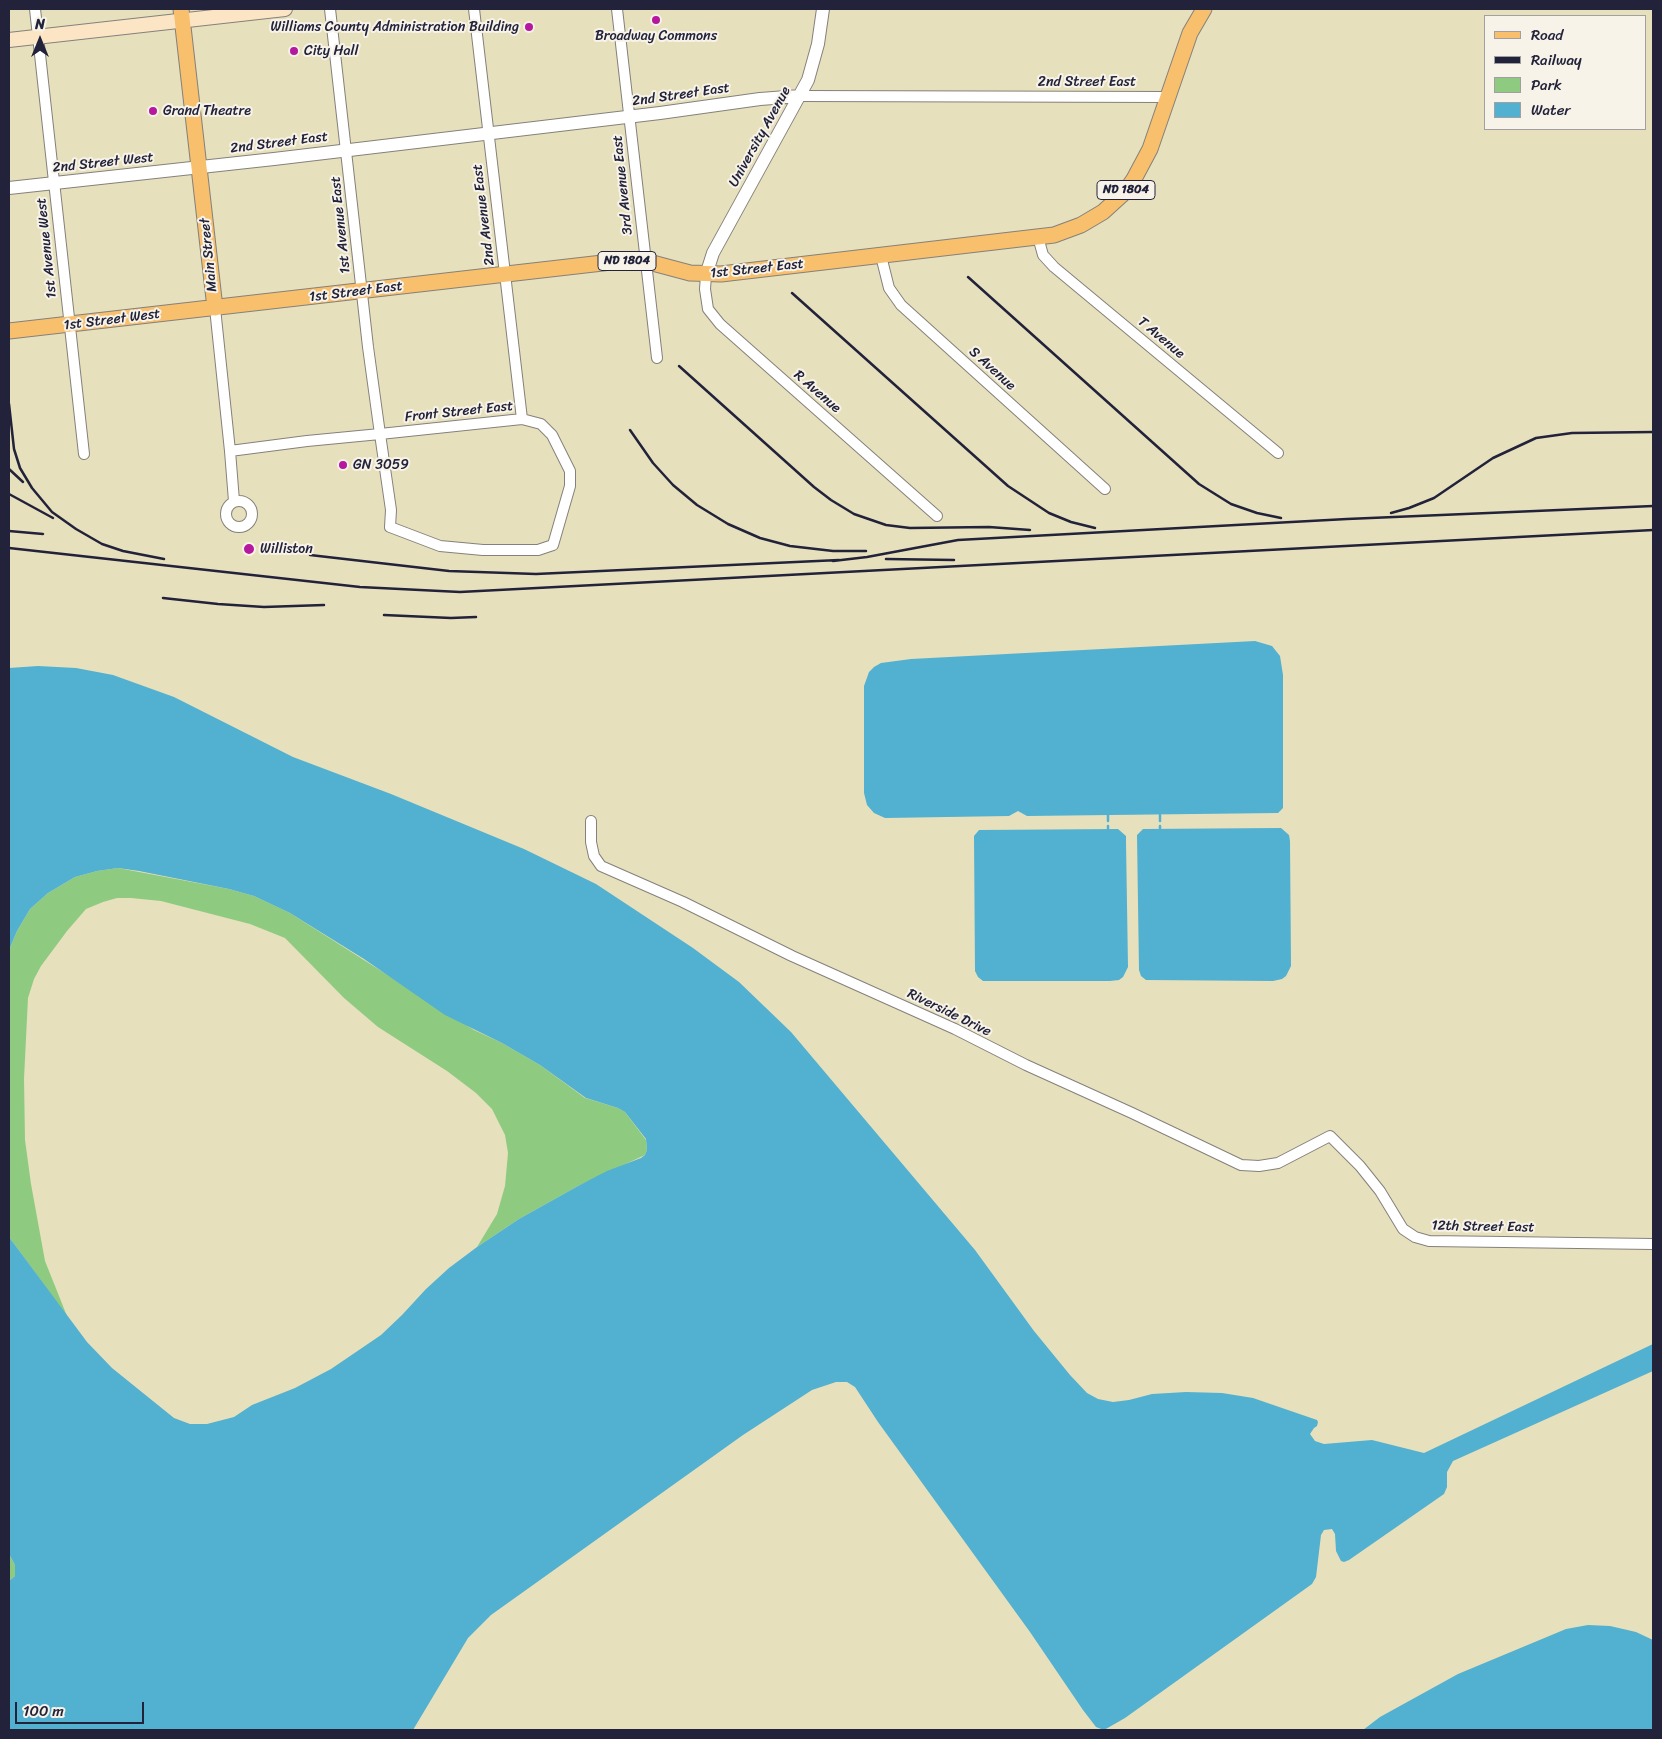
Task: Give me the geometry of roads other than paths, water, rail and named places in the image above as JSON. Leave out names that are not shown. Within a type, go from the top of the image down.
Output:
[{"type":"main road","points":[[9,40],[182,15],[285,9]]},
{"type":"main road","name":"ND 1804","points":[[1168,97],[1190,33],[1204,9]]},
{"type":"main road","name":"Main Street","points":[[182,15],[215,308]]},
{"type":"main road","name":"1st Street East","points":[[215,308],[620,261],[645,261],[690,273],[706,275],[738,273],[1038,237],[1067,231],[1092,220],[1124,192],[1142,165],[1168,97]]},
{"type":"main road","name":"1st Street West","points":[[9,331],[215,308]]},
{"type":"street","name":"1st Avenue West","points":[[35,9],[84,454]]},
{"type":"street","name":"1st Avenue East","points":[[330,9],[362,291],[391,510],[390,527]]},
{"type":"street","name":"2nd Avenue East","points":[[474,9],[522,419]]},
{"type":"street","name":"3rd Avenue East","points":[[617,9],[657,358]]},
{"type":"street","name":"University Avenue","points":[[706,275],[713,253],[808,80],[818,44],[823,9]]},
{"type":"street","name":"2nd Street East","points":[[200,167],[629,117],[760,99],[800,96],[1168,97]]},
{"type":"street","name":"2nd Street West","points":[[9,188],[200,167]]},
{"type":"street","name":"T Avenue","points":[[1038,237],[1043,255],[1054,267],[1278,453]]},
{"type":"street","name":"S Avenue","points":[[881,256],[889,288],[901,305],[1105,489]]},
{"type":"street","name":"R Avenue","points":[[706,275],[705,289],[708,309],[720,324],[937,516]]},
{"type":"street","name":"Main Street","points":[[215,308],[234,501]]},
{"type":"street","name":"Front Street East","points":[[230,451],[522,419],[542,424],[552,435],[570,471],[570,486],[554,545],[538,550],[484,550],[440,546],[390,527]]},
{"type":"street","name":"Riverside Drive","points":[[591,820],[592,849],[594,856],[601,866],[683,902],[792,956],[954,1029],[1026,1065],[1240,1165],[1259,1166],[1278,1163],[1330,1136]]},
{"type":"street","name":"12th Street East","points":[[1330,1136],[1360,1166],[1380,1191],[1403,1229],[1415,1237],[1429,1241],[1653,1244]]},
{"type":"water","points":[[1255,641],[1272,646],[1280,656],[1283,675],[1283,808],[1278,813],[1027,816],[1018,811],[1009,816],[885,818],[874,813],[867,805],[864,793],[864,686],[869,672],[881,663],[911,659]]},
{"type":"water","points":[[38,666],[76,668],[113,675],[174,697],[293,757],[391,794],[524,849],[596,884],[693,948],[739,982],[791,1032],[975,1250],[1034,1331],[1070,1375],[1087,1393],[1098,1399],[1113,1402],[1152,1394],[1186,1392],[1222,1393],[1253,1398],[1317,1420],[1317,1426],[1310,1434],[1315,1441],[1324,1444],[1372,1440],[1424,1453],[1653,1344],[1653,1371],[1453,1461],[1447,1472],[1447,1487],[1444,1494],[1349,1560],[1341,1561],[1336,1551],[1335,1534],[1332,1529],[1324,1530],[1321,1535],[1316,1577],[1312,1584],[1125,1718],[1104,1730],[1096,1727],[1083,1710],[1030,1632],[878,1422],[855,1387],[847,1382],[836,1382],[812,1390],[743,1435],[491,1615],[468,1638],[413,1730],[9,1730],[9,1581],[15,1576],[15,1565],[9,1554],[9,1237],[87,1342],[112,1368],[174,1418],[190,1424],[207,1424],[234,1417],[252,1405],[295,1388],[331,1369],[381,1335],[426,1289],[449,1268],[477,1247],[519,1219],[578,1186],[607,1171],[641,1158],[647,1150],[646,1139],[625,1112],[586,1098],[540,1065],[502,1043],[445,1015],[364,959],[290,913],[254,896],[229,889],[139,871],[118,868],[97,871],[75,877],[48,893],[30,909],[17,931],[9,950],[9,668]]},
{"type":"water","points":[[1281,828],[1289,835],[1290,841],[1291,966],[1286,976],[1273,981],[1146,980],[1141,976],[1139,970],[1137,835],[1143,829]]},
{"type":"water","points":[[1118,829],[1126,836],[1128,967],[1123,977],[1119,980],[1110,981],[983,981],[978,977],[975,971],[974,836],[979,830]]},
{"type":"water","points":[[1588,1625],[1610,1626],[1636,1632],[1653,1640],[1653,1730],[1363,1730],[1380,1717],[1458,1674],[1566,1629]]},
{"type":"waterway","points":[[1108,815],[1108,821]]},
{"type":"waterway","points":[[1160,815],[1160,821]]},
{"type":"railway","points":[[968,277],[1199,484],[1231,504],[1257,513],[1281,518]]},
{"type":"railway","points":[[792,293],[1008,486],[1049,513],[1071,522],[1095,528]]},
{"type":"railway","points":[[679,366],[814,487],[854,514],[886,525],[910,528],[989,527],[1030,530]]},
{"type":"railway","points":[[9,404],[14,449],[20,468],[32,488],[52,512],[102,544],[123,551],[164,559]]},
{"type":"railway","points":[[630,430],[653,463],[673,485],[697,505],[728,524],[760,538],[790,546],[833,551],[866,551]]},
{"type":"railway","points":[[1391,513],[1434,498],[1493,458],[1536,438],[1572,433],[1653,432]]},
{"type":"railway","points":[[9,469],[23,482]]},
{"type":"railway","points":[[9,494],[53,518]]},
{"type":"railway","points":[[833,561],[867,557],[958,540],[1347,519],[1653,506]]},
{"type":"railway","points":[[9,548],[360,587],[460,592],[1653,530]]},
{"type":"railway","points":[[9,531],[43,534]]},
{"type":"railway","points":[[310,555],[449,571],[536,574],[839,560]]},
{"type":"railway","points":[[886,559],[954,560]]},
{"type":"railway","points":[[163,598],[264,607],[324,605]]},
{"type":"railway","points":[[384,615],[451,618],[476,617]]},
{"type":"place","name":"Broadway Commons","points":[[656,20]]},
{"type":"place","name":"Williams County Administration Building","points":[[529,27]]},
{"type":"place","name":"City Hall","points":[[294,51]]},
{"type":"place","name":"Grand Theatre","points":[[153,111]]},
{"type":"place","name":"GN 3059","points":[[343,465]]},
{"type":"place","name":"Williston","points":[[249,549]]}]
